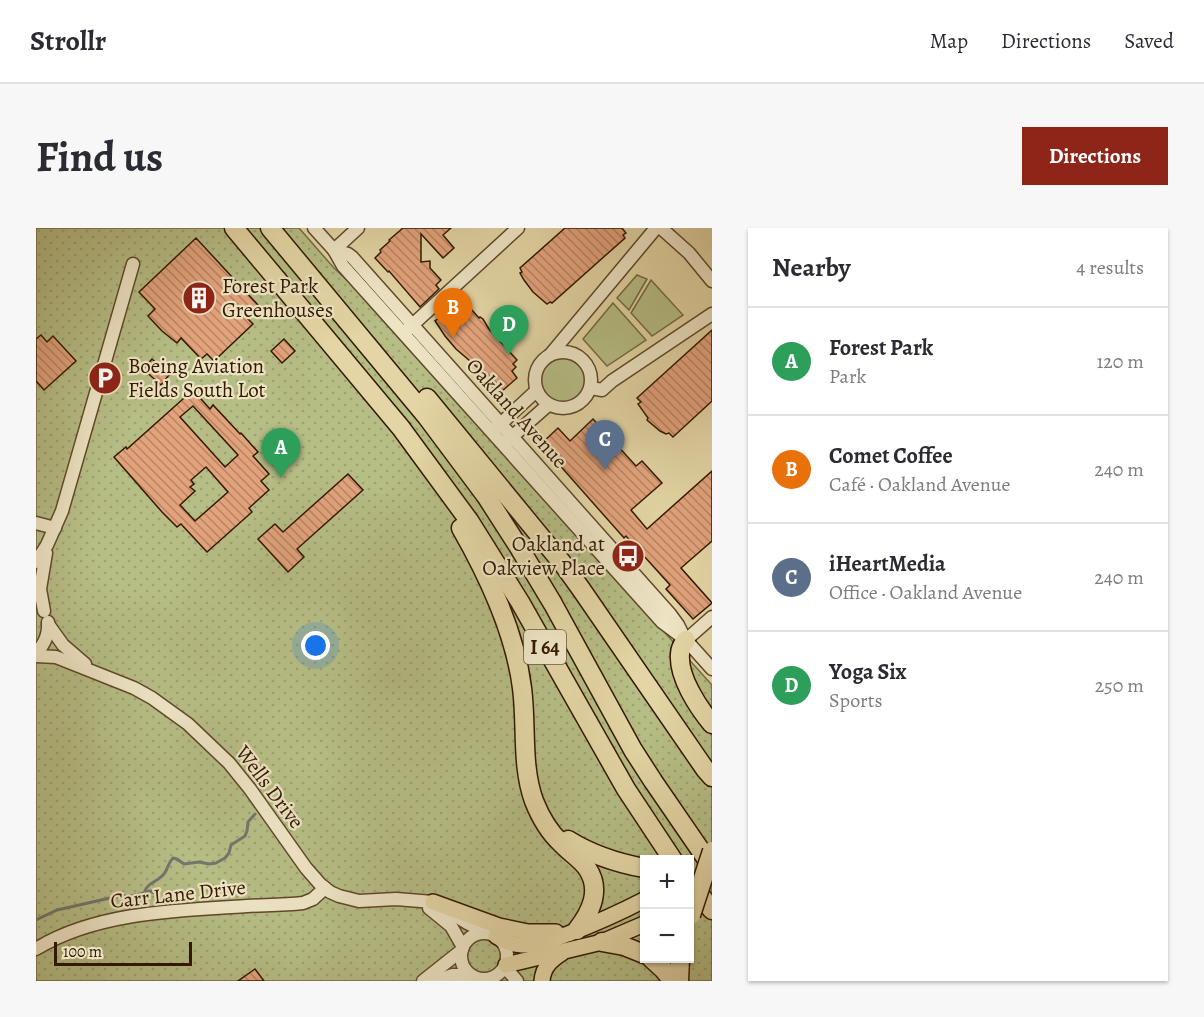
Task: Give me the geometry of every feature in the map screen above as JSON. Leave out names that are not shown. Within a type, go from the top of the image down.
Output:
[{"type":"highway","name":"I 64","points":[[234,228],[378,398],[440,479],[488,548],[620,780],[670,855]]},
{"type":"highway","name":"I 64","points":[[270,228],[440,434],[492,505],[553,604],[633,750],[674,814],[703,876],[712,910]]},
{"type":"highway","points":[[354,329],[424,394],[563,564],[710,777]]},
{"type":"highway","points":[[440,479],[453,512],[498,602],[514,650],[522,688],[528,781],[538,811],[551,832],[579,859],[591,876],[594,886],[593,902],[586,919],[577,930]]},
{"type":"highway","points":[[686,640],[680,653],[683,672],[693,696],[712,724]]},
{"type":"highway","points":[[544,820],[570,841],[587,851],[610,860],[640,867]]},
{"type":"highway","points":[[692,909],[712,851]]},
{"type":"highway","points":[[602,942],[640,952]]},
{"type":"highway","points":[[656,963],[673,981]]},
{"type":"highway","points":[[679,981],[680,963]]},
{"type":"main road","points":[[433,902],[482,921],[515,930],[540,933],[577,930]]},
{"type":"main road","points":[[491,935],[523,945],[542,942],[602,922],[640,903]]},
{"type":"main road","points":[[506,966],[602,942],[640,926]]},
{"type":"main road","points":[[542,981],[544,971],[550,962],[567,950]]},
{"type":"street","name":"Oakland Avenue","points":[[315,228],[334,250],[343,266],[408,329],[496,428],[670,614],[686,640],[712,669]]},
{"type":"street","points":[[334,250],[358,228]]},
{"type":"street","points":[[408,329],[518,228]]},
{"type":"street","points":[[550,355],[561,351],[570,352],[587,365],[592,376],[591,388],[585,399],[576,405],[566,409],[548,405],[537,391],[534,381],[536,369],[656,228]]},
{"type":"street","points":[[661,228],[689,253],[712,281]]},
{"type":"street","points":[[36,562],[55,528],[67,495],[108,347],[134,264]]},
{"type":"street","points":[[591,388],[602,390],[712,314]]},
{"type":"street","points":[[496,428],[537,391]]},
{"type":"street","points":[[508,441],[548,405]]},
{"type":"street","points":[[36,522],[55,528]]},
{"type":"street","name":"Wells Drive","points":[[47,545],[41,580],[40,606],[59,641],[68,651],[96,672]]},
{"type":"street","points":[[686,640],[712,617]]},
{"type":"street","points":[[36,654],[45,642],[48,624]]},
{"type":"street","name":"Wells Drive","points":[[36,654],[56,657],[134,688],[188,724],[229,763],[306,868],[325,888],[339,896],[359,901],[396,899],[433,902],[491,935]]},
{"type":"street","name":"Carr Lane Drive","points":[[36,949],[73,930],[106,921],[178,911],[303,903],[313,899],[325,888]]},
{"type":"street","name":"Wells Drive","points":[[415,901],[447,922],[462,948]]},
{"type":"street","points":[[423,981],[473,936],[491,935],[503,942],[508,958],[506,966],[496,977],[489,980],[470,975],[452,975],[436,981]]},
{"type":"street","points":[[462,948],[462,963],[470,975]]},
{"type":"street","points":[[506,966],[517,981]]},
{"type":"green space","points":[[36,228],[299,228],[712,685],[712,981],[36,981]]},
{"type":"green space","points":[[637,275],[647,279],[629,310],[617,298]]},
{"type":"green space","points":[[651,280],[683,315],[652,336],[631,313]]},
{"type":"green space","points":[[613,303],[646,340],[607,366],[583,339]]},
{"type":"green space","points":[[563,357],[579,364],[586,380],[579,396],[563,403],[547,396],[540,380],[547,364]]},
{"type":"building","points":[[403,228],[451,228],[443,235],[454,248],[443,258],[421,234],[421,262],[430,261],[430,268],[441,280],[436,285],[439,289],[420,307],[375,258],[389,240]]},
{"type":"building","points":[[565,228],[622,228],[626,233],[623,235],[625,238],[552,303],[547,304],[533,292],[524,280],[520,268]]},
{"type":"building","name":"Forest Park Greenhouses","points":[[196,238],[258,305],[246,317],[253,324],[214,361],[207,354],[201,359],[181,338],[177,343],[162,331],[148,316],[155,309],[139,292]]},
{"type":"building","points":[[463,300],[479,318],[483,319],[517,360],[513,364],[516,367],[512,371],[517,378],[497,394],[484,373],[456,349],[435,321]]},
{"type":"building","points":[[712,330],[712,401],[673,437],[669,433],[660,431],[647,420],[648,418],[638,404],[641,402],[637,398]]},
{"type":"building","points":[[41,335],[47,342],[53,336],[76,361],[44,390],[36,381],[36,339]]},
{"type":"building","points":[[284,339],[295,351],[282,363],[271,351]]},
{"type":"building","points":[[152,359],[169,375],[161,385],[143,369]]},
{"type":"building","points":[[193,390],[210,409],[213,405],[258,452],[253,456],[269,474],[261,481],[269,490],[249,508],[252,512],[207,552],[181,524],[177,527],[162,512],[114,457],[126,447],[127,449]],"holes":[[[193,406],[238,455],[225,467],[180,417]],[[206,467],[228,492],[195,521],[180,505],[195,491],[190,487],[194,484],[191,480]]]},
{"type":"building","points":[[593,419],[636,466],[642,461],[662,483],[631,510],[647,529],[712,471],[712,541],[681,568],[712,603],[693,619],[666,589],[670,585],[626,536],[624,538],[541,444],[558,428],[570,441]]},
{"type":"building","points":[[348,474],[363,490],[297,549],[304,557],[288,572],[258,539],[275,524],[283,532]]},
{"type":"building","points":[[255,969],[264,981],[238,981]]},
{"type":"waterway","points":[[36,920],[57,910],[144,893],[164,874],[173,858],[184,864],[216,863],[225,858],[231,845],[245,836],[248,822],[255,814]]},
{"type":"waterway","points":[[144,893],[150,891],[155,893],[158,899]]},
{"type":"place","name":"Forest Park Greenhouses","points":[[199,298]]},
{"type":"place","name":"Comet Coffee","points":[[453,338]]},
{"type":"place","name":"Yoga Six","points":[[509,355]]},
{"type":"place","name":"Boeing Aviation Fields South Lot","points":[[105,378]]},
{"type":"place","name":"iHeartMedia","points":[[605,470]]},
{"type":"place","name":"Forest Park","points":[[281,478]]},
{"type":"place","name":"Oakland at Oakview Place","points":[[628,556]]}]
